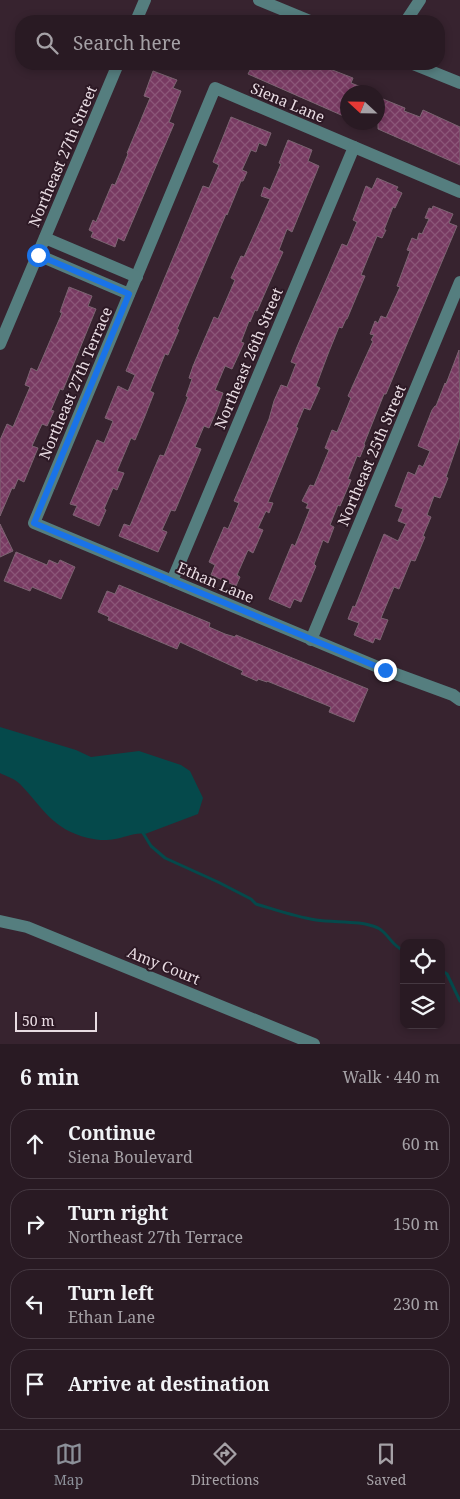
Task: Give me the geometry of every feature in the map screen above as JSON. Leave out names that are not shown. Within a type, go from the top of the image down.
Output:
[{"type":"street","points":[[139,15],[145,0]]},
{"type":"street","points":[[259,0],[295,15]]},
{"type":"street","points":[[410,15],[420,0]]},
{"type":"street","name":"Northeast 27th Street","points":[[0,344],[115,70]]},
{"type":"street","points":[[428,70],[460,83]]},
{"type":"street","name":"Siena Lane","points":[[214,88],[460,192]]},
{"type":"street","name":"Northeast 27th Terrace","points":[[34,523],[214,88]]},
{"type":"street","name":"Northeast 26th Street","points":[[172,581],[354,147]]},
{"type":"street","points":[[45,238],[137,277]]},
{"type":"street","points":[[38,255],[129,294]]},
{"type":"street","name":"Northeast 25th Street","points":[[312,640],[460,282]]},
{"type":"street","name":"Ethan Lane","points":[[34,523],[385,670],[453,695],[460,700]]},
{"type":"street","name":"Amy Court","points":[[0,921],[27,927],[314,1044]]},
{"type":"water","points":[[0,727],[76,750],[91,757],[139,751],[181,765],[190,771],[203,798],[198,814],[145,834],[133,834],[111,840],[88,838],[76,834],[65,829],[49,817],[18,782],[0,773]]},
{"type":"building","points":[[250,70],[332,70],[353,78],[351,83],[356,85],[340,85],[340,114],[248,74]]},
{"type":"building","points":[[153,71],[177,80],[173,88],[181,91],[169,122],[174,124],[124,241],[118,238],[115,247],[91,237],[93,232],[89,230],[93,220],[96,222],[112,184],[115,185],[128,154],[150,98],[144,96]]},
{"type":"building","points":[[385,100],[405,108],[404,111],[420,117],[423,110],[460,127],[460,165],[380,130],[385,130]]},
{"type":"building","points":[[231,117],[271,133],[266,146],[259,143],[256,152],[251,150],[242,170],[247,172],[226,214],[177,329],[179,330],[168,355],[165,354],[150,391],[154,393],[145,416],[135,440],[131,438],[117,471],[124,473],[117,490],[113,488],[99,526],[73,515],[77,506],[70,504],[97,440],[104,443],[113,421],[105,418],[118,386],[128,391],[135,375],[126,371],[203,186],[209,188],[219,165],[213,162]]},
{"type":"building","points":[[288,140],[312,150],[308,161],[319,166],[292,232],[287,229],[279,250],[283,252],[257,311],[255,310],[249,321],[241,342],[244,343],[232,369],[225,366],[215,390],[223,393],[209,428],[204,426],[195,447],[201,449],[175,511],[171,510],[162,530],[167,532],[158,552],[119,536],[124,524],[130,526],[160,455],[164,456],[188,397],[186,396],[192,379],[189,378],[193,366],[214,317],[218,319],[235,280],[231,278],[241,256],[244,257],[270,199],[261,196],[264,187],[270,190],[281,164],[279,163]]},
{"type":"building","points":[[377,178],[398,187],[396,190],[402,193],[395,208],[393,207],[382,238],[377,236],[361,275],[365,276],[347,319],[342,328],[339,327],[328,354],[316,386],[320,388],[310,410],[304,408],[296,427],[298,428],[268,502],[273,503],[269,513],[266,511],[258,528],[263,530],[253,553],[248,550],[237,575],[240,577],[236,586],[211,575],[215,565],[209,562],[224,527],[228,529],[239,503],[234,501],[269,419],[281,385],[287,387],[296,364],[291,362],[297,347],[342,244],[347,246],[357,222],[353,220],[366,186],[372,189]]},
{"type":"building","points":[[433,206],[453,214],[449,223],[457,226],[386,394],[384,394],[360,457],[357,456],[348,479],[351,480],[330,525],[334,527],[328,543],[323,540],[314,564],[316,566],[301,602],[294,599],[290,608],[269,599],[292,544],[295,546],[310,509],[306,508],[308,504],[302,501],[310,485],[314,486],[329,450],[325,448],[332,430],[337,432],[351,398],[348,396],[373,341],[371,340],[374,335],[370,334],[375,321],[378,323],[381,316],[386,318],[400,287],[397,286],[410,251],[407,250],[412,238],[417,240],[419,233],[422,234],[429,219],[425,218],[429,208],[432,209]]},
{"type":"building","points":[[69,287],[92,296],[88,306],[96,309],[63,390],[60,389],[51,410],[54,411],[47,426],[42,424],[32,446],[38,448],[24,482],[18,479],[0,516],[0,440],[7,424],[13,427],[30,387],[25,385],[31,368],[37,371],[62,313],[60,312]]},
{"type":"building","points":[[459,350],[460,437],[446,477],[448,478],[440,498],[434,496],[427,515],[431,517],[423,536],[425,537],[415,561],[411,560],[399,589],[394,587],[381,618],[388,620],[380,640],[375,638],[373,643],[354,635],[359,623],[348,619],[353,606],[355,607],[384,534],[398,541],[406,524],[398,521],[403,509],[395,506],[408,472],[415,475],[419,465],[423,467],[430,451],[418,446]]},
{"type":"building","points":[[0,524],[13,551],[0,557]]},
{"type":"building","points":[[16,552],[47,565],[49,560],[58,564],[60,560],[75,567],[61,599],[32,587],[30,591],[4,581]]},
{"type":"building","points":[[119,585],[210,623],[209,627],[225,634],[235,637],[236,635],[368,689],[354,722],[329,712],[331,707],[267,681],[258,679],[257,681],[241,674],[243,671],[180,642],[177,649],[108,620],[109,617],[98,612],[107,591],[115,594]]},
{"type":"waterway","points":[[143,833],[151,846],[165,858],[218,882],[251,899],[256,904],[308,919],[371,925],[381,930],[400,948]]},
{"type":"waterway","points":[[445,973],[460,1001]]},
{"type":"route","points":[[38,255],[129,294],[34,523],[385,670]]}]
